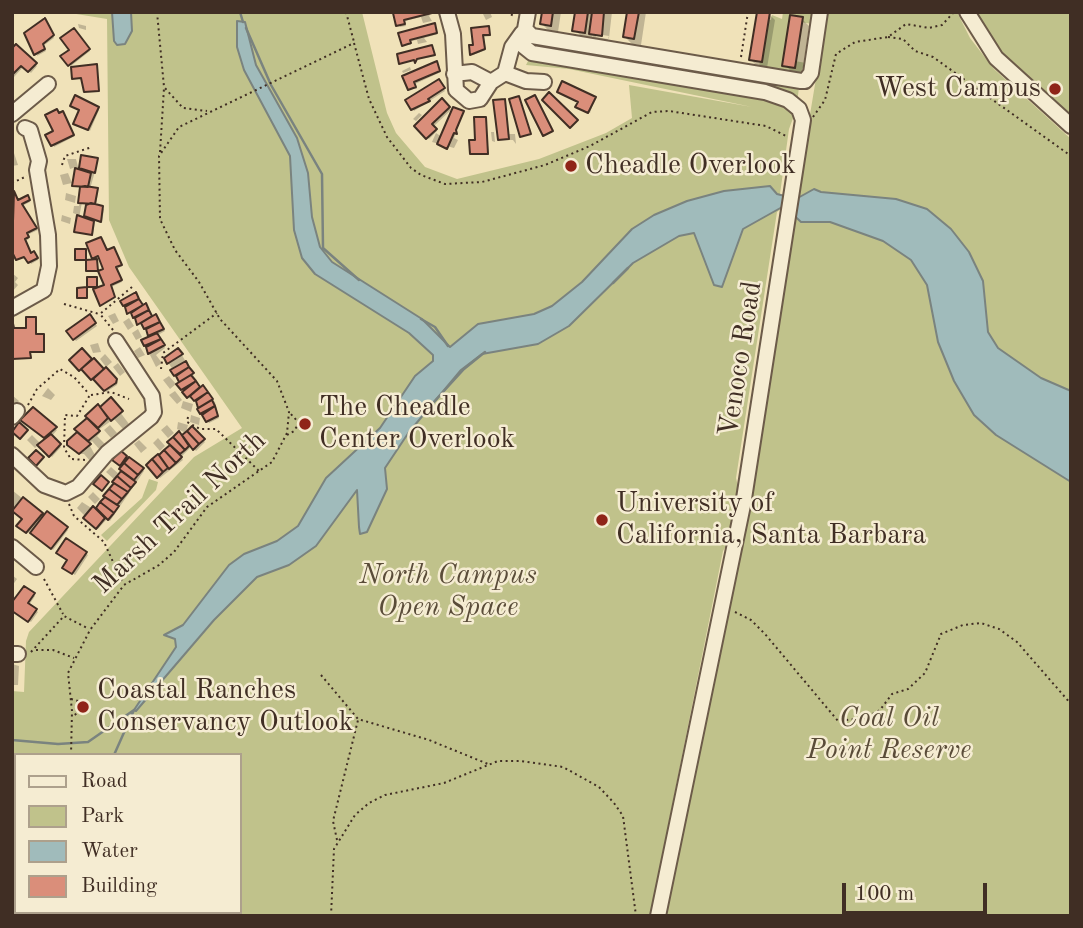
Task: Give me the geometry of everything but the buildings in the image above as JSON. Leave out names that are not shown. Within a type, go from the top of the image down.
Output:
[{"type":"street","points":[[447,12],[453,34],[457,92],[469,101],[484,96],[491,82],[505,73],[524,19]]},
{"type":"street","points":[[524,19],[535,37],[737,66],[805,81],[811,73],[820,12]]},
{"type":"street","points":[[967,12],[996,58],[1071,126]]},
{"type":"street","points":[[524,19],[522,45],[532,53],[765,92],[788,100],[799,110],[803,120]]},
{"type":"street","points":[[454,74],[472,72],[491,82]]},
{"type":"street","points":[[505,73],[526,81],[544,82]]},
{"type":"street","points":[[12,308],[44,290],[49,266],[48,234],[32,173],[39,161],[30,130],[13,111],[48,84]]},
{"type":"street","name":"Venoco Road","points":[[658,916],[743,505],[803,120]]},
{"type":"street","points":[[12,455],[44,485],[66,493],[78,487],[107,453],[150,417],[154,412],[152,396],[114,335]]},
{"type":"street","points":[[12,548],[40,573]]},
{"type":"path","name":"Marsh Trail North","points":[[71,753],[72,716],[67,682],[74,658],[90,629],[124,585],[159,565],[174,552],[207,507],[260,473],[278,455],[286,435],[289,412],[277,382],[217,313],[175,250],[160,219],[159,156],[164,127],[164,87],[157,12]]},
{"type":"path","points":[[346,12],[369,99],[387,137],[411,168],[445,184],[482,182],[545,165],[590,146],[652,112],[669,111],[766,126],[800,140]]},
{"type":"path","points":[[506,12],[524,19]]},
{"type":"path","points":[[737,66],[748,12]]},
{"type":"path","points":[[937,12],[944,12]]},
{"type":"path","points":[[888,37],[906,24],[929,28],[942,25],[954,12]]},
{"type":"path","points":[[803,120],[810,120],[822,108],[836,54],[855,42],[888,37],[903,39],[915,51],[933,57],[1071,156]]},
{"type":"path","points":[[159,156],[179,127],[354,44]]},
{"type":"path","points":[[164,87],[183,108],[210,111]]},
{"type":"path","points":[[62,165],[65,156],[92,147]]},
{"type":"path","points":[[12,183],[32,173]]},
{"type":"path","points":[[100,314],[132,288]]},
{"type":"path","points":[[64,304],[100,314],[114,335]]},
{"type":"path","points":[[161,369],[163,353],[217,313]]},
{"type":"path","points":[[18,413],[37,389],[60,369],[74,377],[90,395]]},
{"type":"path","points":[[90,395],[111,392],[128,399]]},
{"type":"path","points":[[78,461],[71,459],[64,448],[65,415],[77,416],[90,395]]},
{"type":"path","points":[[286,435],[294,431],[299,423],[289,412]]},
{"type":"path","points":[[188,417],[187,422],[200,429],[216,429],[260,473]]},
{"type":"path","points":[[70,507],[74,516],[104,542],[124,585]]},
{"type":"path","points":[[40,573],[61,605],[64,616],[90,629]]},
{"type":"path","points":[[722,608],[751,620],[838,721],[866,719],[880,710],[892,694],[908,689],[925,673],[941,634],[963,625],[981,623],[999,629],[1017,642],[1071,704]]},
{"type":"path","points":[[34,650],[64,616]]},
{"type":"path","points":[[18,654],[34,650],[53,650],[74,658]]},
{"type":"path","points":[[321,675],[358,719],[429,740],[489,764]]},
{"type":"path","points":[[70,698],[78,701],[80,705],[79,712],[72,716]]},
{"type":"path","points":[[338,842],[332,821],[358,719]]},
{"type":"path","points":[[331,916],[331,864],[338,842],[355,815],[369,803],[385,795],[444,783],[489,764],[520,761],[563,767],[599,787],[614,803],[623,816],[636,916]]},
{"type":"green space","name":"North Campus Open Space","points":[[64,12],[362,12],[387,113],[396,133],[425,167],[457,179],[539,159],[606,133],[632,118],[629,85],[752,107],[569,69],[526,65],[529,59],[769,95],[795,113],[789,129],[780,194],[796,199],[827,12],[957,12],[970,38],[994,69],[1071,139],[1071,916],[662,916],[724,622],[784,206],[777,212],[736,478],[740,495],[732,536],[723,551],[650,916],[12,916],[14,848],[14,914],[242,914],[242,753],[14,753],[12,764],[12,691],[24,692],[26,641],[29,632],[194,457],[242,428],[129,267],[109,220],[107,19]]},
{"type":"green space","points":[[783,12],[814,13],[812,24],[801,22],[795,61],[806,63],[800,73],[759,67],[767,20],[771,20],[772,15],[782,19]]},
{"type":"green space","name":"West Campus","points":[[974,12],[1071,12],[1071,118],[1008,62],[991,43]]},
{"type":"green space","points":[[527,39],[799,87],[797,104],[542,54]]},
{"type":"green space","points":[[149,479],[158,482],[156,490],[107,541],[101,535],[142,498]]},
{"type":"green space","name":"North Campus Open Space","points":[[14,766],[14,813],[12,812]]},
{"type":"water","points":[[112,12],[131,12],[132,31],[125,44],[117,45],[114,41]]},
{"type":"water","points":[[237,21],[245,22],[256,65],[297,138],[308,173],[312,217],[320,247],[332,262],[422,319],[450,347],[478,324],[534,314],[552,306],[582,282],[632,229],[654,215],[687,201],[724,191],[770,186],[777,194],[796,199],[814,189],[821,192],[896,199],[927,209],[951,229],[969,252],[983,281],[988,332],[998,348],[1041,378],[1071,391],[1071,482],[996,435],[974,415],[954,381],[938,342],[927,285],[911,260],[883,241],[830,222],[801,222],[784,206],[743,229],[722,287],[714,285],[694,233],[679,236],[633,263],[569,326],[538,344],[482,354],[461,370],[409,432],[385,468],[387,489],[367,532],[360,534],[357,490],[316,546],[289,565],[257,577],[214,620],[136,711],[134,710],[176,647],[175,639],[164,635],[183,625],[229,565],[244,554],[277,541],[298,526],[326,478],[380,428],[415,376],[433,361],[433,355],[409,333],[315,274],[302,258],[294,230],[290,156],[244,70],[237,47]]},
{"type":"waterway","points":[[240,12],[243,22]]},
{"type":"waterway","points":[[246,28],[271,85],[322,174],[323,248],[359,280]]},
{"type":"waterway","points":[[613,283],[628,268]]},
{"type":"waterway","points":[[421,319],[435,327],[448,346]]},
{"type":"waterway","points":[[432,404],[464,369],[485,352]]},
{"type":"waterway","points":[[12,740],[58,744],[88,742],[134,710]]},
{"type":"waterway","points":[[115,753],[134,710]]},
{"type":"place","name":"West Campus","points":[[1055,89]]},
{"type":"place","name":"Cheadle Overlook","points":[[571,166]]},
{"type":"place","name":"The Cheadle Center Overlook","points":[[305,424]]},
{"type":"place","name":"University of California, Santa Barbara","points":[[602,520]]},
{"type":"place","name":"Coastal Ranches Conservancy Outlook","points":[[83,707]]},
{"type":"park label","name":"Coal Oil Point Reserve","points":[[889,735]]}]
